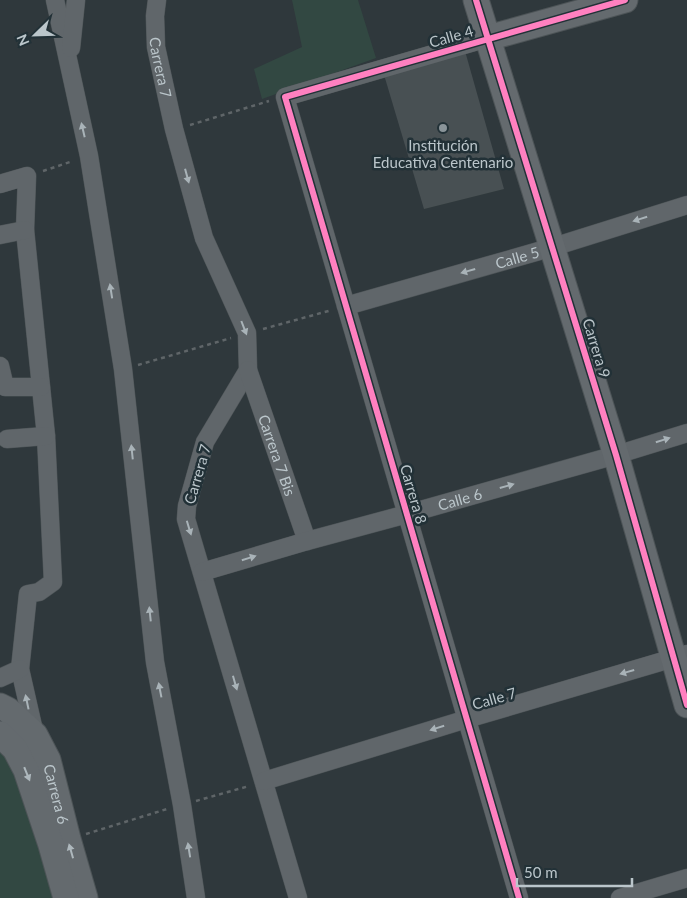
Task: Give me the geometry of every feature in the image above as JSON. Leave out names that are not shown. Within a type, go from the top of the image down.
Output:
[{"type":"main road","name":"Carrera 9","points":[[476,0],[680,656],[687,705]]},
{"type":"main road","name":"Calle 4","points":[[488,38],[626,0]]},
{"type":"main road","name":"Carrera 6","points":[[0,706],[8,710],[35,735],[48,760],[84,898]]},
{"type":"main road","name":"Carrera 6","points":[[0,734],[15,749],[26,770],[66,898]]},
{"type":"street","points":[[55,0],[89,156],[123,369],[155,662],[182,805],[196,898]]},
{"type":"street","points":[[69,64],[76,0]]},
{"type":"street","name":"Carrera 7","points":[[157,0],[155,16],[156,47],[174,130],[204,238],[247,333],[248,370],[205,442],[187,506],[186,519],[298,898]]},
{"type":"street","name":"Calle 4","points":[[285,97],[488,38]]},
{"type":"street","name":"Carrera 8","points":[[285,97],[519,898]]},
{"type":"street","points":[[0,184],[28,176],[25,230],[46,436],[53,582],[39,592],[28,594],[20,669],[35,735]]},
{"type":"street","name":"Calle 5","points":[[346,306],[553,247],[687,205]]},
{"type":"street","points":[[0,235],[25,230]]},
{"type":"street","points":[[0,366],[5,387],[41,387]]},
{"type":"street","name":"Carrera 7 Bis","points":[[248,370],[307,541]]},
{"type":"street","name":"Calle 6","points":[[202,572],[616,455],[687,433]]},
{"type":"street","points":[[7,439],[46,436]]},
{"type":"street","name":"Calle 7","points":[[264,781],[680,656]]},
{"type":"street","points":[[0,678],[20,669]]},
{"type":"street","points":[[620,898],[687,878]]},
{"type":"path","points":[[174,130],[285,97]]},
{"type":"path","points":[[28,176],[89,156]]},
{"type":"path","points":[[68,839],[264,781]]},
{"type":"green space","points":[[292,0],[358,0],[376,58],[262,99],[254,69],[302,47]]},
{"type":"green space","points":[[0,734],[66,898],[0,898]]},
{"type":"building","name":"Institución Educativa Centenario","points":[[465,51],[504,189],[424,209],[382,68]]},
{"type":"cycle path","points":[[476,0],[616,455],[687,705]]},
{"type":"cycle path","points":[[519,898],[285,97],[625,0]]},
{"type":"place","name":"Institución Educativa Centenario","points":[[443,128]]}]
